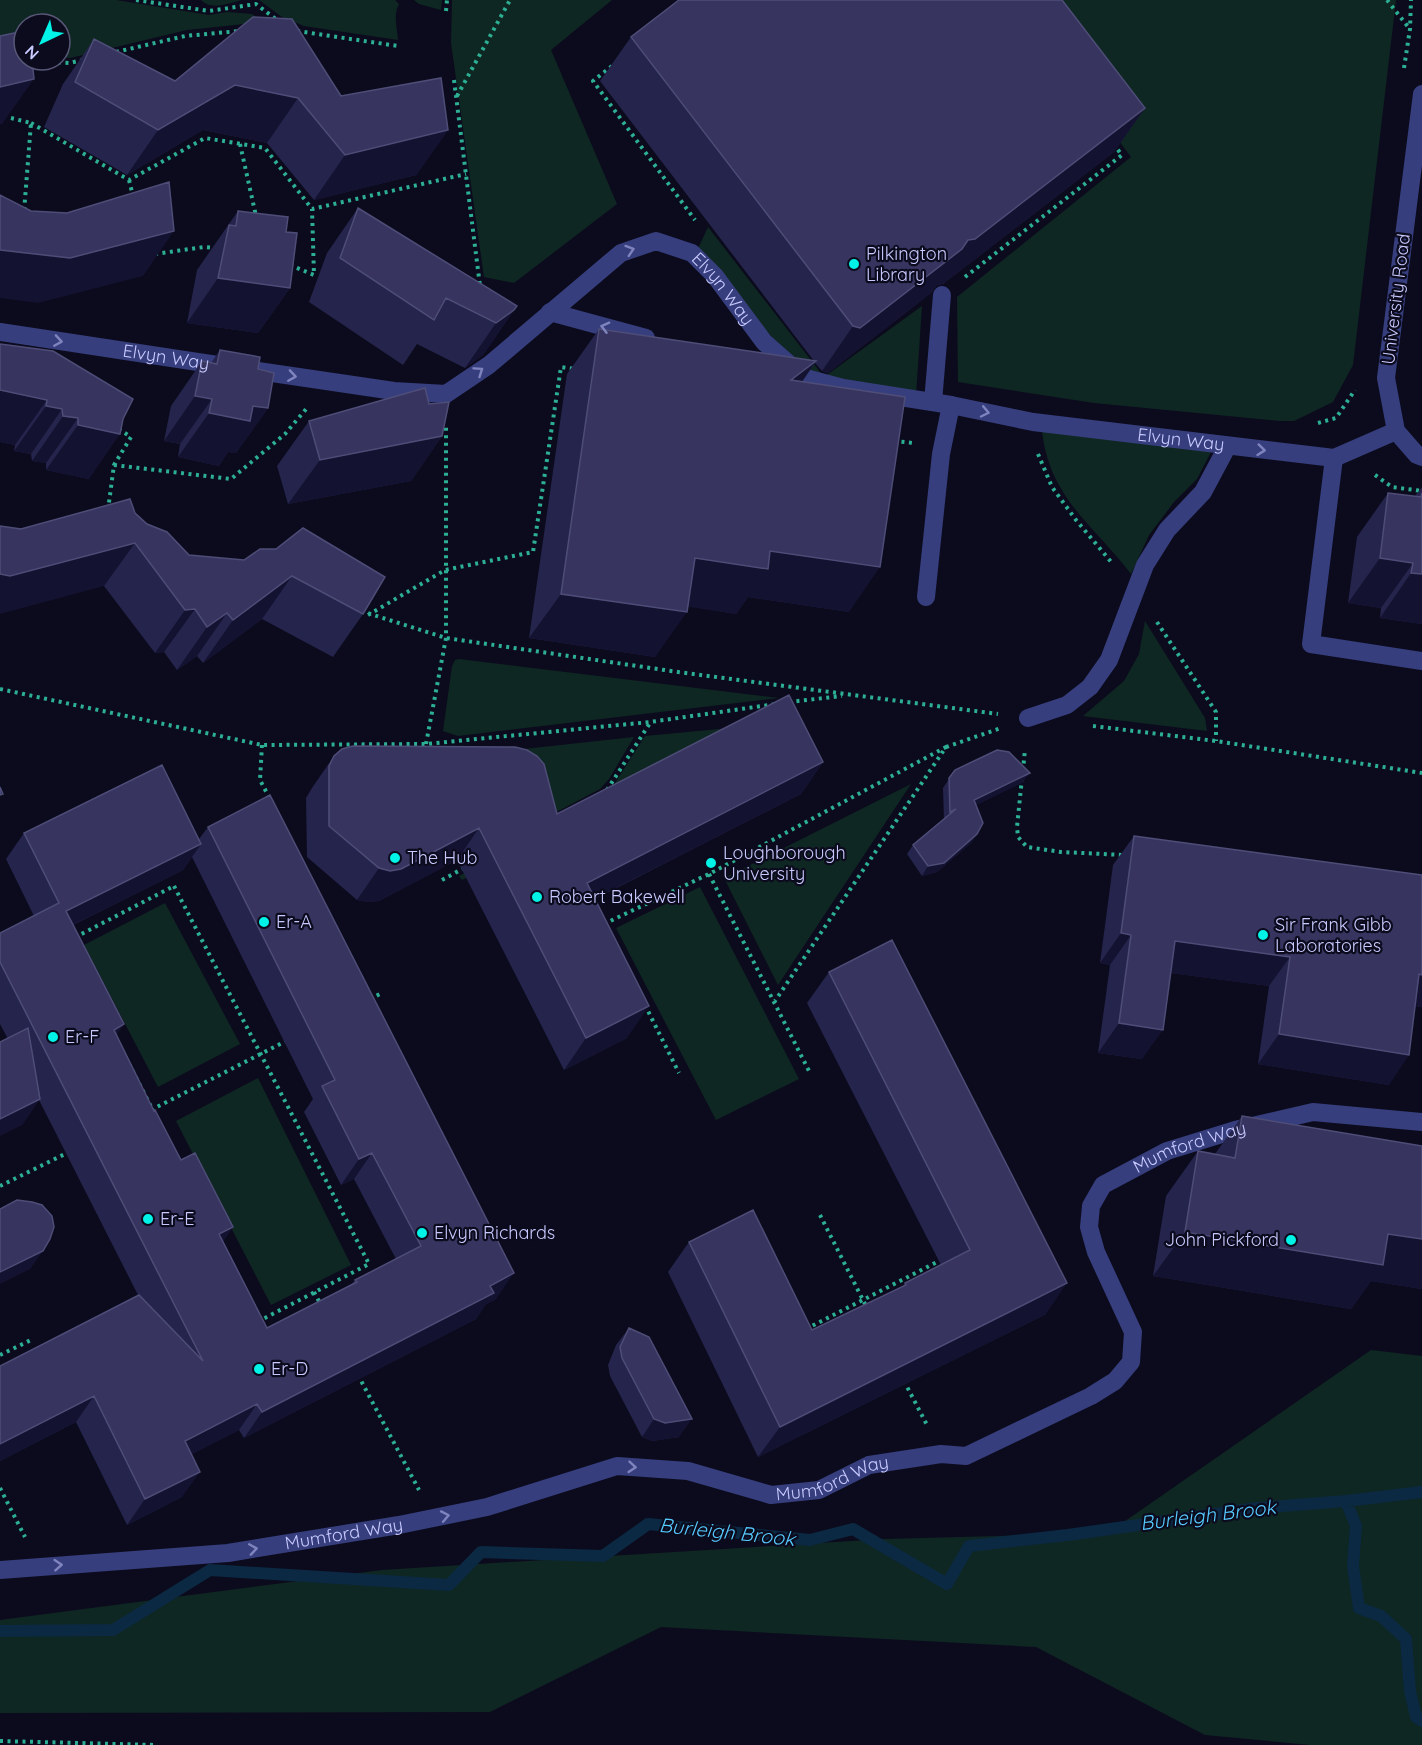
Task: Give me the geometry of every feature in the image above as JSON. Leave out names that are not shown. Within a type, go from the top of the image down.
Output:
[{"type":"street","name":"University Road","points":[[1396,431],[1386,378],[1419,142],[1422,94]]},
{"type":"street","name":"Elvyn Way","points":[[0,332],[329,382],[394,391],[446,394],[489,364],[621,253],[656,242],[692,253],[715,276],[764,342],[804,377],[843,388],[951,405],[1034,422],[1227,447],[1334,458],[1396,431]]},
{"type":"street","points":[[933,402],[942,295]]},
{"type":"street","points":[[550,312],[668,344]]},
{"type":"street","points":[[770,369],[804,377]]},
{"type":"street","points":[[926,597],[943,448],[951,405]]},
{"type":"street","points":[[1396,431],[1417,455],[1422,457]]},
{"type":"street","points":[[1028,718],[1066,705],[1090,687],[1109,660],[1145,565],[1167,530],[1203,492],[1227,447]]},
{"type":"street","points":[[1334,458],[1311,644],[1422,661]]},
{"type":"street","name":"Mumford Way","points":[[0,1570],[228,1553],[487,1507],[618,1466],[688,1472],[771,1495],[819,1490],[869,1465],[941,1454],[966,1456],[1070,1406],[1115,1381],[1131,1362],[1133,1332],[1096,1252],[1089,1227],[1091,1206],[1103,1185],[1167,1151],[1235,1130],[1313,1112],[1422,1122]]},
{"type":"path","points":[[136,0],[209,11],[256,4],[281,24]]},
{"type":"path","points":[[446,11],[447,0]]},
{"type":"path","points":[[456,96],[510,0]]},
{"type":"path","points":[[1387,0],[1410,29]]},
{"type":"path","points":[[1403,76],[1410,29],[1411,0]]},
{"type":"path","points":[[116,52],[185,36],[240,30]]},
{"type":"path","points":[[289,30],[398,46]]},
{"type":"path","points":[[72,62],[92,58]]},
{"type":"path","points":[[621,59],[593,81],[701,228],[692,253]]},
{"type":"path","points":[[454,80],[480,288]]},
{"type":"path","points":[[11,117],[31,123],[129,180],[133,199]]},
{"type":"path","points":[[24,217],[31,123]]},
{"type":"path","points":[[942,295],[1122,155],[1108,137]]},
{"type":"path","points":[[129,180],[205,138],[266,148],[312,209],[314,275],[284,263]]},
{"type":"path","points":[[240,144],[257,222]]},
{"type":"path","points":[[312,209],[466,174]]},
{"type":"path","points":[[145,256],[204,247],[224,249]]},
{"type":"path","points":[[368,615],[445,570],[533,552],[561,367],[583,370]]},
{"type":"path","points":[[1315,424],[1336,418],[1354,391],[1356,380]]},
{"type":"path","points":[[114,465],[231,479],[285,434],[329,382]]},
{"type":"path","points":[[426,744],[446,638],[446,394]]},
{"type":"path","points":[[106,520],[114,465],[131,437],[112,425]]},
{"type":"path","points":[[885,439],[943,448]]},
{"type":"path","points":[[358,610],[446,638],[848,696],[1028,718]]},
{"type":"path","points":[[0,689],[262,746],[426,744],[650,722],[746,707],[848,696]]},
{"type":"path","points":[[595,928],[709,874],[946,747],[1028,718]]},
{"type":"path","points":[[1028,718],[1017,827],[1018,837],[1027,847],[1061,852],[1132,856]]},
{"type":"path","points":[[602,794],[619,773],[650,722]]},
{"type":"path","points":[[1087,725],[1216,741],[1422,773]]},
{"type":"path","points":[[262,746],[260,780],[270,801]]},
{"type":"path","points":[[775,1001],[946,747]]},
{"type":"path","points":[[442,880],[472,864]]},
{"type":"path","points":[[709,874],[810,1073]]},
{"type":"path","points":[[174,886],[369,1264],[261,1320],[153,1109],[66,942],[174,886]]},
{"type":"path","points":[[605,923],[610,934]]},
{"type":"path","points":[[368,1000],[380,994]]},
{"type":"path","points":[[642,998],[679,1073]]},
{"type":"path","points":[[143,1114],[293,1038]]},
{"type":"path","points":[[0,1186],[71,1151]]},
{"type":"path","points":[[820,1215],[868,1310]]},
{"type":"path","points":[[802,1331],[939,1261]]},
{"type":"path","points":[[314,1292],[325,1313]]},
{"type":"path","points":[[0,1355],[33,1339]]},
{"type":"path","points":[[899,1371],[915,1401]]},
{"type":"path","points":[[358,1374],[434,1518]]},
{"type":"path","points":[[0,1488],[40,1567]]},
{"type":"path","points":[[0,1741],[36,1744],[156,1745]]},
{"type":"green space","points":[[0,0],[116,0],[209,15],[227,12],[252,14],[264,22],[187,30],[72,58],[72,12],[12,12],[12,54],[0,52]]},
{"type":"green space","points":[[201,0],[242,0],[215,6]]},
{"type":"green space","points":[[259,0],[395,0],[399,4],[396,17],[398,40],[304,26],[282,17]]},
{"type":"green space","points":[[414,0],[442,0],[441,10],[419,4]]},
{"type":"green space","points":[[452,0],[612,0],[551,50],[617,204],[514,283],[484,277],[451,43]]},
{"type":"green space","points":[[1014,0],[1396,0],[1353,365],[1333,402],[1294,421],[1280,421],[1094,403],[958,382],[957,297],[1131,157]]},
{"type":"green space","points":[[708,227],[824,377],[922,306],[916,395],[806,375],[696,253]]},
{"type":"green space","points":[[1042,430],[1211,452],[1197,479],[1174,502],[1149,535],[1131,574],[1063,492],[1046,454]]},
{"type":"green space","points":[[1145,621],[1205,718],[1207,731],[1083,716],[1124,681],[1139,654]]},
{"type":"green space","points":[[455,660],[779,698],[458,736],[443,731],[452,666]]},
{"type":"green space","points":[[741,727],[617,800],[462,880],[459,876],[596,802],[610,791],[645,736]]},
{"type":"green space","points":[[634,737],[609,779],[600,789],[547,817],[459,756]]},
{"type":"green space","points":[[911,784],[778,985],[724,878]]},
{"type":"green space","points":[[700,887],[799,1079],[716,1120],[616,928]]},
{"type":"green space","points":[[165,903],[240,1044],[158,1087],[84,945]]},
{"type":"green space","points":[[258,1078],[351,1265],[271,1305],[176,1121]]},
{"type":"green space","points":[[1371,1350],[1422,1356],[1422,1745],[1311,1745],[1205,1735],[1036,1647],[661,1627],[490,1712],[0,1713],[0,1620],[382,1570],[884,1539],[1108,1533]]},
{"type":"building","name":"Pilkington Library","points":[[679,0],[1062,0],[1145,108],[975,239],[968,240],[962,249],[860,328],[853,326],[631,37]]},
{"type":"building","points":[[253,17],[292,19],[341,96],[441,78],[448,130],[345,155],[298,98],[235,85],[158,130],[75,82],[94,39],[175,81]]},
{"type":"building","points":[[12,34],[12,72],[33,72],[34,79],[0,87],[0,36]]},
{"type":"building","points":[[169,182],[174,231],[70,258],[0,250],[0,195],[31,211],[67,213]]},
{"type":"building","points":[[358,208],[517,306],[496,323],[446,298],[434,320],[340,258]]},
{"type":"building","points":[[238,211],[288,217],[286,232],[297,233],[290,288],[218,278],[229,225],[236,226]]},
{"type":"building","points":[[599,329],[816,361],[791,380],[905,397],[880,567],[770,551],[768,569],[695,558],[687,612],[561,594]]},
{"type":"building","points":[[0,344],[53,351],[133,399],[123,419],[120,434],[78,425],[78,418],[63,416],[62,409],[46,406],[47,400],[0,390]]},
{"type":"building","points":[[220,350],[260,357],[258,369],[274,373],[268,408],[253,406],[250,421],[209,413],[212,399],[195,396],[202,361],[217,364]]},
{"type":"building","points":[[425,388],[429,404],[449,402],[442,436],[320,460],[309,421]]},
{"type":"building","points":[[1388,493],[1421,497],[1422,493],[1422,574],[1411,573],[1413,563],[1380,558]]},
{"type":"building","points":[[130,499],[135,513],[147,524],[167,532],[189,555],[244,560],[260,549],[276,549],[303,528],[385,577],[363,614],[292,576],[233,620],[227,613],[207,627],[195,609],[185,610],[135,543],[10,576],[0,574],[0,526],[21,529]]},
{"type":"building","points":[[789,695],[823,762],[587,883],[649,1006],[586,1038],[479,828],[401,869],[390,871],[379,868],[329,826],[329,766],[334,756],[342,749],[353,746],[515,747],[527,750],[544,764],[557,814]]},
{"type":"building","points":[[997,750],[1009,752],[1030,773],[974,800],[983,823],[977,834],[944,863],[928,866],[913,845],[956,809],[950,812],[949,778],[955,770]]},
{"type":"building","points":[[162,765],[201,844],[66,911],[124,1024],[114,1030],[154,1111],[181,1160],[195,1153],[233,1227],[219,1234],[267,1328],[421,1246],[372,1153],[359,1159],[322,1086],[335,1080],[208,827],[270,795],[514,1273],[490,1286],[494,1293],[262,1412],[257,1404],[185,1441],[200,1472],[145,1499],[94,1396],[0,1444],[0,1366],[139,1295],[203,1361],[0,962],[0,933],[59,903],[24,833]]},
{"type":"building","points":[[1134,836],[1422,875],[1422,975],[1419,974],[1409,1055],[1279,1034],[1290,957],[1175,941],[1163,1030],[1119,1023],[1131,935],[1121,933]]},
{"type":"building","points":[[892,940],[1067,1283],[780,1427],[689,1242],[753,1210],[812,1330],[906,1285],[905,1283],[970,1250],[829,972]]},
{"type":"building","points":[[28,1028],[40,1099],[0,1119],[0,1042]]},
{"type":"building","points":[[1242,1116],[1422,1146],[1422,1239],[1388,1234],[1383,1265],[1185,1232],[1198,1151],[1235,1158]]},
{"type":"building","points":[[17,1200],[42,1205],[52,1216],[54,1227],[43,1251],[0,1272],[0,1209]]},
{"type":"building","points":[[629,1328],[649,1337],[692,1419],[665,1423],[654,1419],[622,1358],[620,1347]]},
{"type":"waterway","name":"Burleigh Brook","points":[[0,1631],[113,1630],[210,1570],[449,1585],[481,1552],[603,1556],[648,1524],[810,1540],[853,1529],[947,1584],[969,1546],[1068,1535],[1257,1508],[1422,1492]]},
{"type":"waterway","name":"Burleigh Brook","points":[[1346,1501],[1356,1526],[1353,1566],[1359,1608],[1381,1616],[1406,1639],[1410,1691],[1416,1717],[1422,1721]]},
{"type":"place","name":"Pilkington Library","points":[[854,264]]},
{"type":"place","name":"The Hub","points":[[395,858]]},
{"type":"place","name":"Loughborough University","points":[[711,863]]},
{"type":"place","name":"Robert Bakewell","points":[[537,897]]},
{"type":"place","name":"Er-A","points":[[264,922]]},
{"type":"place","name":"Sir Frank Gibb Laboratories","points":[[1263,935]]},
{"type":"place","name":"Er-F","points":[[53,1037]]},
{"type":"place","name":"Er-E","points":[[148,1219]]},
{"type":"place","name":"Elvyn Richards","points":[[422,1233]]},
{"type":"place","name":"John Pickford","points":[[1291,1240]]},
{"type":"place","name":"Er-D","points":[[259,1369]]}]
